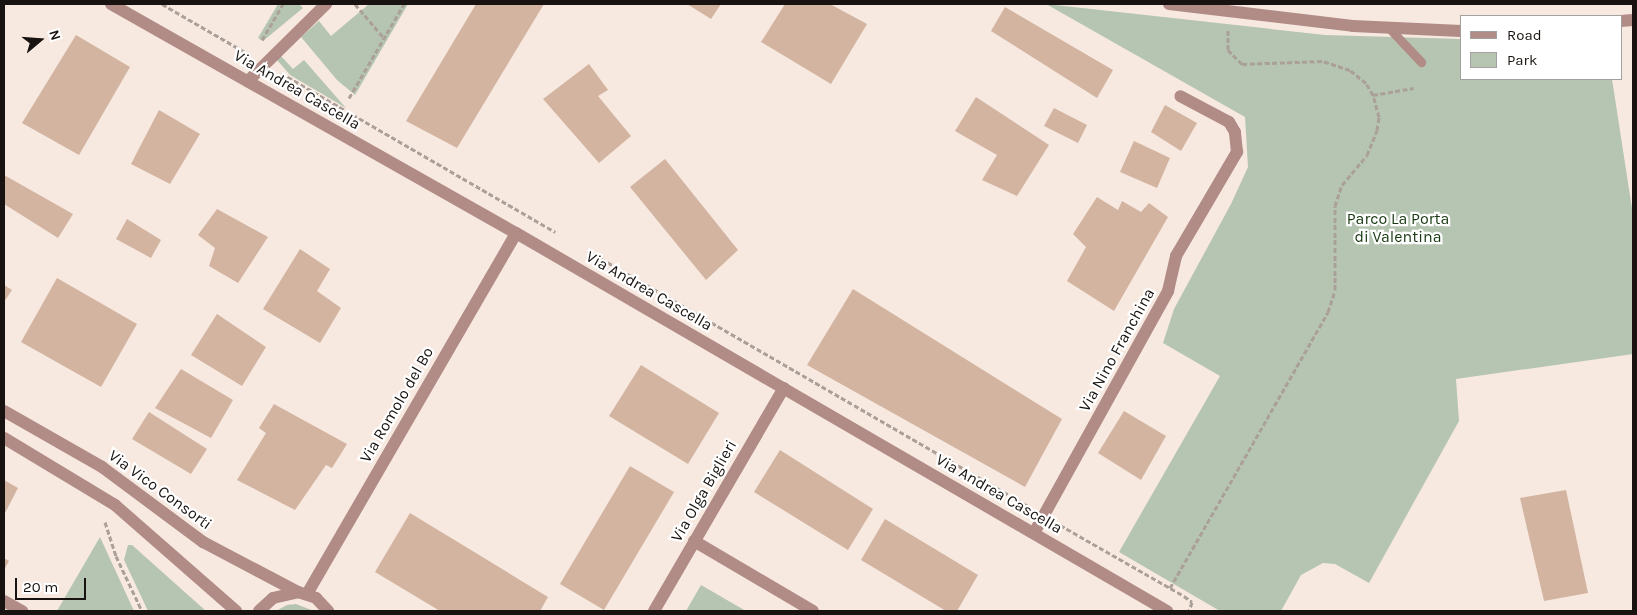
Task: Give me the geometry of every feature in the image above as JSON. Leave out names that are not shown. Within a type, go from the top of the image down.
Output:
[{"type":"street","name":"Via Andrea Cascella","points":[[111,4],[516,233],[1167,611]]},
{"type":"street","points":[[248,81],[326,4]]},
{"type":"street","points":[[1169,4],[1267,18],[1388,28],[1460,31]]},
{"type":"street","name":"Via Nino Franchina","points":[[1034,533],[1168,291],[1176,256],[1237,152],[1235,132],[1229,122],[1180,96]]},
{"type":"street","name":"Via Romolo del Bo","points":[[302,593],[516,233]]},
{"type":"street","name":"Via Olga Biglieri","points":[[654,611],[784,388]]},
{"type":"street","name":"Via Vico Consorti","points":[[4,410],[102,467],[203,542],[322,603],[328,611]]},
{"type":"street","points":[[4,438],[115,505],[236,611]]},
{"type":"street","points":[[694,541],[813,611]]},
{"type":"street","points":[[259,611],[274,598],[302,593]]},
{"type":"street","points":[[4,600],[22,611]]},
{"type":"lane","points":[[1388,28],[1421,62]]},
{"type":"path","points":[[162,4],[252,56],[283,4]]},
{"type":"path","points":[[354,4],[384,38]]},
{"type":"path","points":[[349,98],[404,4]]},
{"type":"path","points":[[1170,588],[1328,312],[1336,282],[1335,206],[1345,181],[1374,142],[1379,117],[1373,95],[1357,74],[1332,62],[1252,66],[1238,62],[1228,50],[1228,26]]},
{"type":"path","points":[[265,63],[564,237]]},
{"type":"path","points":[[1373,95],[1413,88]]},
{"type":"path","points":[[580,247],[1170,588],[1192,602],[1189,611]]},
{"type":"path","points":[[104,520],[116,556],[142,611]]},
{"type":"green space","points":[[278,4],[299,4],[303,8],[263,41],[258,38]]},
{"type":"green space","points":[[369,4],[408,4],[355,95],[337,80],[301,37],[319,21],[331,36]]},
{"type":"green space","name":"Parco La Porta di Valentina","points":[[1046,4],[1325,35],[1460,39],[1460,80],[1612,80],[1633,215],[1633,354],[1456,379],[1459,421],[1369,583],[1335,564],[1323,563],[1301,575],[1281,611],[1220,611],[1119,552],[1220,376],[1163,343],[1174,309],[1231,204],[1248,167],[1245,117]]},
{"type":"green space","points":[[281,56],[293,69],[304,60],[346,108],[290,75],[277,60]]},
{"type":"green space","points":[[100,537],[134,611],[57,611]]},
{"type":"green space","points":[[128,545],[132,545],[206,611],[148,611],[124,560]]},
{"type":"green space","points":[[701,585],[746,611],[686,611]]},
{"type":"green space","points":[[296,604],[314,611],[276,611],[287,605]]},
{"type":"building","points":[[476,4],[544,4],[457,148],[406,121]]},
{"type":"building","points":[[687,4],[721,4],[711,19]]},
{"type":"building","points":[[785,4],[830,4],[867,24],[831,84],[761,42]]},
{"type":"building","points":[[1005,7],[1113,70],[1097,98],[991,31]]},
{"type":"building","points":[[76,35],[130,67],[79,155],[22,123]]},
{"type":"building","points":[[589,64],[608,90],[598,96],[631,136],[599,163],[543,99]]},
{"type":"building","points":[[976,97],[1049,145],[1017,196],[982,180],[997,155],[955,131]]},
{"type":"building","points":[[1165,105],[1197,123],[1181,151],[1151,132]]},
{"type":"building","points":[[1054,108],[1087,125],[1078,143],[1044,126]]},
{"type":"building","points":[[159,110],[200,134],[170,184],[131,164]]},
{"type":"building","points":[[1134,141],[1170,158],[1157,188],[1120,172]]},
{"type":"building","points":[[665,159],[738,250],[706,280],[630,187]]},
{"type":"building","points":[[4,175],[73,214],[58,238],[4,204]]},
{"type":"building","points":[[1097,197],[1118,210],[1122,201],[1141,212],[1149,203],[1168,217],[1114,311],[1067,281],[1086,247],[1073,234]]},
{"type":"building","points":[[217,209],[268,237],[238,283],[209,266],[215,248],[198,235]]},
{"type":"building","points":[[127,219],[161,240],[151,258],[116,239]]},
{"type":"building","points":[[300,249],[330,269],[317,291],[341,308],[320,343],[263,309]]},
{"type":"building","points":[[57,278],[137,324],[101,387],[21,342]]},
{"type":"building","points":[[4,285],[12,290],[4,302]]},
{"type":"building","points":[[853,289],[1062,419],[1025,487],[807,365]]},
{"type":"building","points":[[217,314],[266,347],[242,386],[191,355]]},
{"type":"building","points":[[641,365],[719,413],[688,464],[609,416]]},
{"type":"building","points":[[181,369],[233,400],[211,438],[155,408]]},
{"type":"building","points":[[274,404],[347,444],[332,468],[326,465],[295,510],[237,480],[266,433],[259,428]]},
{"type":"building","points":[[1124,411],[1166,436],[1141,480],[1098,453]]},
{"type":"building","points":[[149,412],[207,449],[191,474],[132,439]]},
{"type":"building","points":[[780,450],[873,509],[848,550],[754,492]]},
{"type":"building","points":[[630,466],[674,492],[604,610],[560,584]]},
{"type":"building","points":[[4,480],[18,488],[4,515]]},
{"type":"building","points":[[1566,490],[1588,593],[1544,601],[1520,498]]},
{"type":"building","points":[[410,513],[548,597],[540,611],[440,611],[375,572]]},
{"type":"building","points":[[885,519],[978,575],[957,611],[946,611],[861,560]]},
{"type":"building","points":[[4,558],[9,561],[4,570]]}]
